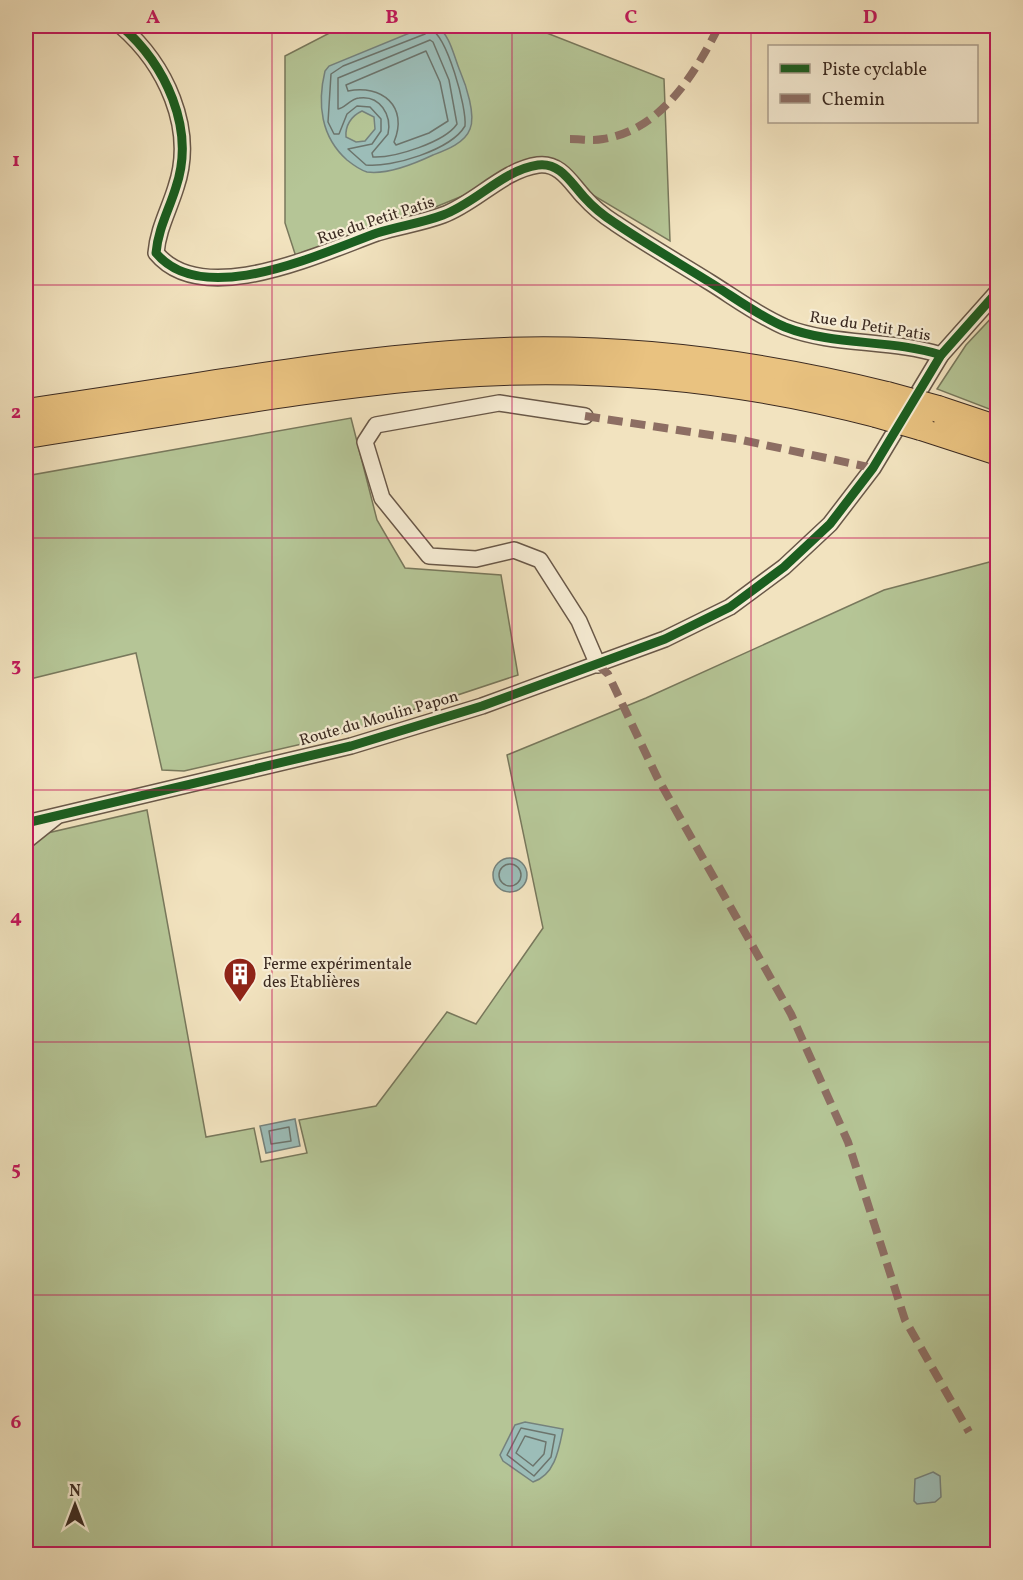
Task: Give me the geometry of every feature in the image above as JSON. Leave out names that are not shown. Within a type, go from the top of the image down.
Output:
[{"type":"highway","points":[[26,412],[389,360],[523,351],[626,353],[723,362],[814,377],[881,404],[930,418],[998,429]]},
{"type":"highway","points":[[26,435],[392,381],[519,372],[606,373],[685,379],[881,404]]},
{"type":"highway","points":[[930,418],[998,452]]},
{"type":"street","name":"Rue du Petit Patis","points":[[122,26],[141,43],[172,94],[180,126],[181,155],[177,185],[158,235],[156,253],[166,265],[185,273],[217,279],[298,263],[380,232],[444,215],[525,167],[549,164],[562,171],[584,198],[612,222],[757,312],[786,327],[824,336],[913,346],[941,355]]},
{"type":"street","name":"Route du Moulin Papon","points":[[26,823],[351,746],[482,706],[665,639],[730,607],[784,567],[830,524],[873,468],[941,355],[998,291]]},
{"type":"street","points":[[585,416],[499,404],[376,425],[365,442],[382,498],[429,556],[476,559],[514,550],[540,561],[579,621],[598,665]]},
{"type":"street","name":"Route du Moulin Papon","points":[[26,841],[59,816]]},
{"type":"green space","points":[[343,26],[529,26],[664,79],[670,241],[541,164],[298,263],[285,223],[285,56]]},
{"type":"green space","points":[[997,312],[997,412],[937,389],[966,345]]},
{"type":"green space","points":[[351,418],[377,520],[405,568],[501,575],[518,675],[328,738],[184,771],[162,770],[136,653],[26,680],[26,476]]},
{"type":"green space","points":[[997,560],[997,1554],[26,1554],[26,854],[39,835],[147,810],[206,1137],[254,1128],[261,1162],[307,1153],[299,1120],[376,1106],[447,1012],[476,1024],[543,928],[507,755],[646,698],[884,590]]},
{"type":"water","points":[[437,27],[445,35],[467,92],[472,123],[464,138],[444,151],[401,168],[384,172],[367,172],[347,160],[331,141],[323,119],[322,108],[321,96],[325,71],[329,66],[412,32]],"holes":[[[362,111],[374,117],[375,129],[365,141],[356,142],[346,137],[349,122],[358,113]]]},
{"type":"water","points":[[510,858],[522,863],[527,875],[522,887],[510,892],[498,887],[493,875],[498,863]]},
{"type":"water","points":[[295,1119],[300,1146],[266,1153],[260,1126]]},
{"type":"water","points":[[525,1422],[563,1429],[555,1460],[546,1474],[533,1482],[503,1461],[500,1455],[515,1425]]},
{"type":"water","points":[[933,1472],[940,1476],[941,1497],[935,1502],[917,1504],[914,1501],[915,1479]]},
{"type":"marked path","points":[[570,139],[599,140],[624,134],[659,112],[674,97],[699,63],[719,26]]},
{"type":"marked path","points":[[585,416],[737,439],[873,468]]},
{"type":"marked path","points":[[598,665],[608,674],[657,777],[791,1014],[848,1142],[905,1320],[969,1432]]},
{"type":"cycle path","points":[[121,26],[137,41],[163,78],[173,99],[179,120],[182,142],[181,165],[156,253],[177,269],[202,277],[232,277],[263,272],[295,263],[377,233],[443,215],[467,203],[513,173],[525,168],[546,165],[559,170],[598,211],[611,220],[775,323],[823,337],[922,350],[941,355]]},
{"type":"cycle path","points":[[26,823],[351,746],[482,706],[665,639],[730,607],[784,567],[830,524],[873,468],[941,355],[998,291]]},
{"type":"place","name":"Ferme expérimentale des Etablières","points":[[240,1003]]}]
